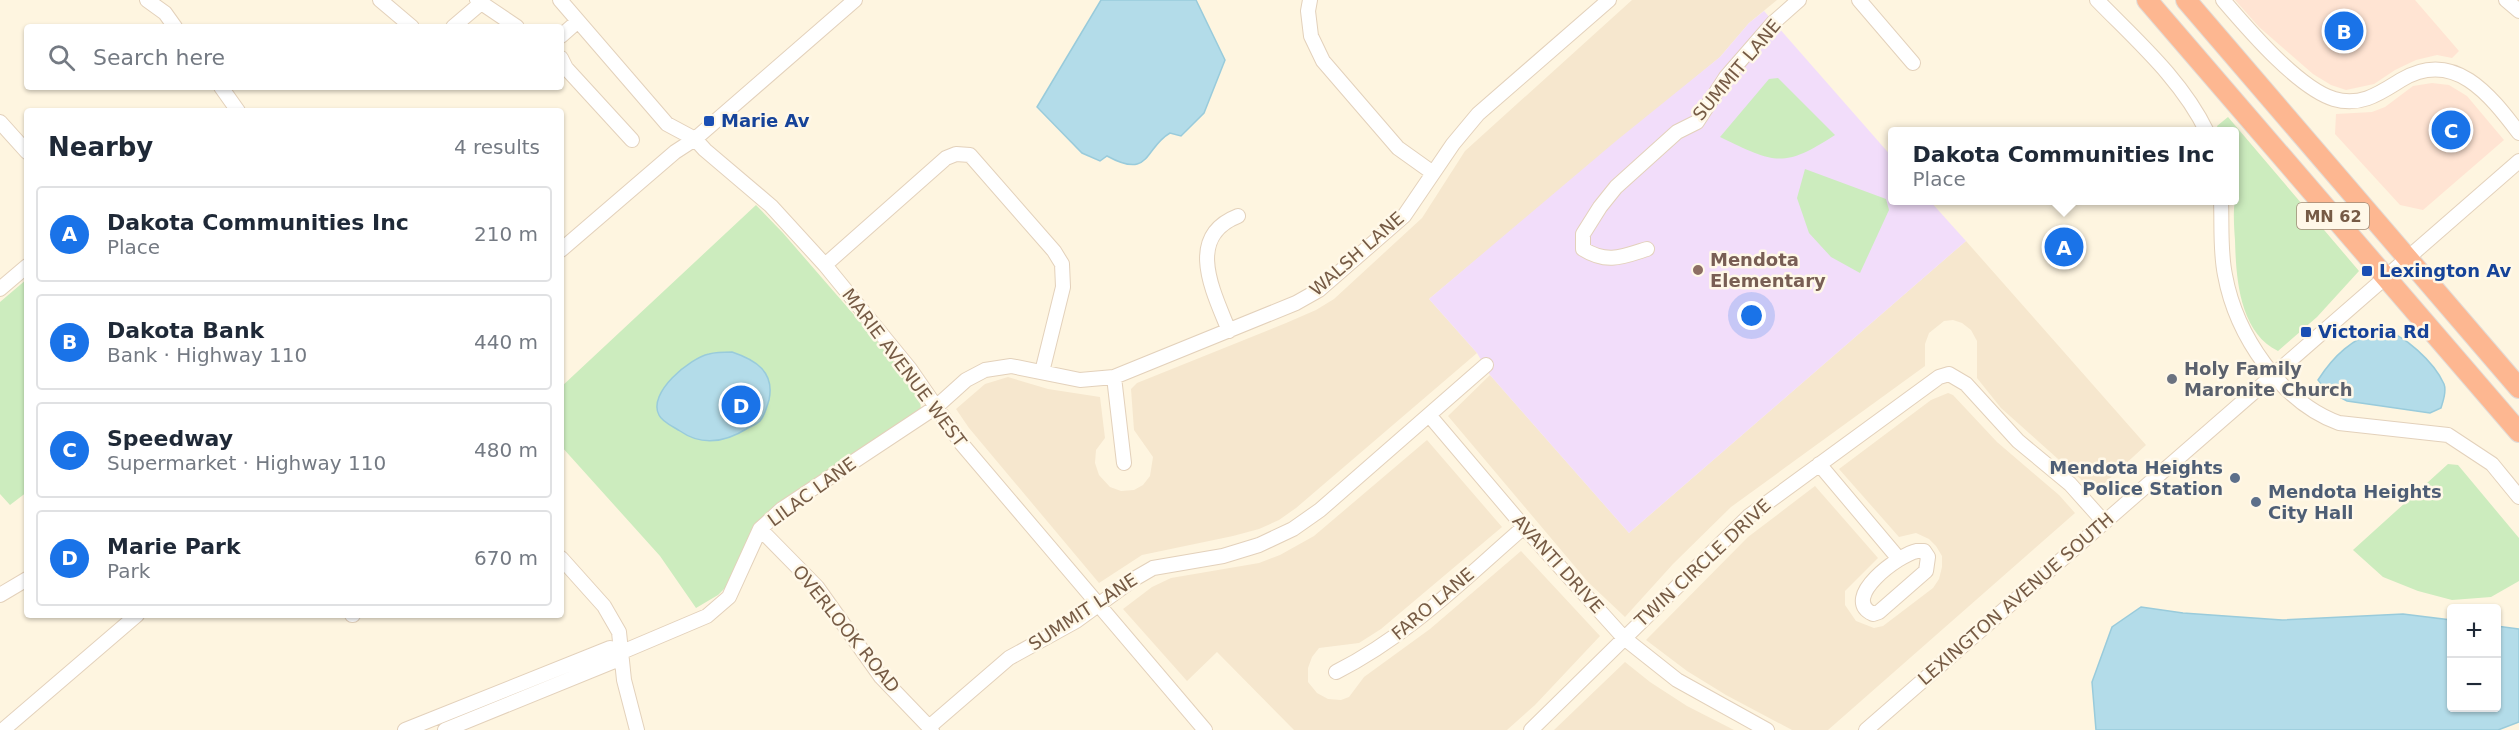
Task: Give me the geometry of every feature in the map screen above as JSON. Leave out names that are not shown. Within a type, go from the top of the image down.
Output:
[{"type":"highway","name":"MN 62","points":[[2147,0],[2519,432]]},
{"type":"highway","name":"MN 62","points":[[2186,0],[2519,387]]},
{"type":"street","points":[[147,0],[165,13],[173,24]]},
{"type":"street","points":[[380,0],[408,24]]},
{"type":"street","name":"MARIE AVENUE WEST","points":[[560,0],[667,124],[695,139],[771,206],[825,265],[890,342],[961,443],[1205,730]]},
{"type":"street","points":[[564,247],[675,152],[695,139],[855,0]]},
{"type":"street","points":[[1310,0],[1308,11],[1311,36],[1323,61],[1398,148],[1433,173]]},
{"type":"street","name":"WALSH LANE","points":[[936,407],[966,380],[985,370],[1011,366],[1080,380],[1114,377],[1296,303],[1319,290],[1404,216],[1453,144],[1478,114],[1609,0]]},
{"type":"street","name":"SUMMIT LANE","points":[[1647,249],[1622,258],[1598,258],[1583,249],[1583,234],[1616,187],[1677,132],[1697,122],[1726,77],[1773,23],[1799,0]]},
{"type":"street","points":[[1858,0],[1913,63]]},
{"type":"street","points":[[2097,0],[2172,78],[2195,107],[2205,127]]},
{"type":"street","points":[[2223,0],[2261,44],[2297,76],[2334,99],[2360,101],[2376,96],[2416,72],[2432,69],[2454,72],[2468,78],[2483,90],[2519,133]]},
{"type":"street","points":[[2506,0],[2519,11]]},
{"type":"street","points":[[456,24],[479,2],[512,24]]},
{"type":"street","points":[[564,33],[578,21]]},
{"type":"street","points":[[564,64],[632,140]]},
{"type":"street","points":[[223,90],[236,108]]},
{"type":"street","points":[[0,122],[24,149]]},
{"type":"street","points":[[825,265],[946,158],[956,154],[970,155],[1054,251],[1062,264],[1064,287],[1042,372]]},
{"type":"street","name":"LEXINGTON AVENUE SOUTH","points":[[1866,730],[2519,161]]},
{"type":"street","points":[[2221,205],[2224,273],[2232,303],[2244,331],[2274,374],[2297,400],[2339,423],[2448,435],[2492,464],[2519,497]]},
{"type":"street","points":[[1229,331],[1210,282],[1207,257],[1211,237],[1226,220],[1238,216]]},
{"type":"street","points":[[0,289],[24,269]]},
{"type":"street","name":"SUMMIT LANE","points":[[930,728],[1009,658],[1076,621],[1153,568],[1224,556],[1259,545],[1293,529],[1320,510],[1486,365]]},
{"type":"street","name":"TWIN CIRCLE DRIVE","points":[[1534,729],[1749,516],[1939,377],[1949,374],[1966,384],[2018,441],[2070,484],[2104,522]]},
{"type":"street","points":[[1114,377],[1124,463]]},
{"type":"street","name":"LILAC LANE","points":[[445,730],[612,662],[622,652],[707,616],[729,597],[760,529],[782,509],[936,407]]},
{"type":"street","name":"AVANTI DRIVE","points":[[1429,415],[1524,527],[1624,638],[1677,680],[1767,730]]},
{"type":"street","points":[[1819,464],[1899,559]]},
{"type":"street","name":"FARO LANE","points":[[1336,672],[1369,655],[1405,630],[1524,527]]},
{"type":"street","name":"OVERLOOK ROAD","points":[[760,529],[817,587],[882,677],[930,728]]},
{"type":"street","points":[[1924,551],[1929,563],[1926,571],[1879,612],[1873,614],[1868,612],[1863,605],[1862,596],[1865,589],[1899,559],[1909,552],[1924,551]]},
{"type":"street","points":[[564,561],[604,606],[619,632],[624,680],[637,730]]},
{"type":"street","points":[[0,595],[24,581]]},
{"type":"street","points":[[3,730],[133,618]]},
{"type":"street","name":"LILAC LANE","points":[[405,730],[610,648],[622,652]]},
{"type":"shaded area","points":[[1632,0],[1777,0],[1749,23],[1720,57],[1429,299],[1477,353],[1279,520],[1259,529],[1233,536],[1142,555],[1099,583],[969,428],[956,409],[985,384],[1008,377],[1048,389],[1100,397],[1105,438],[1096,450],[1095,463],[1099,475],[1110,487],[1121,491],[1134,490],[1143,485],[1150,476],[1153,457],[1134,430],[1131,389],[1137,383],[1286,323],[1334,299],[1422,218],[1465,151]]},
{"type":"shaded area","points":[[2235,0],[2415,0],[2459,51],[2452,58],[2437,55],[2416,60],[2374,84],[2346,90],[2331,85],[2313,74],[2259,27]]},
{"type":"shaded area","name":"Mendota Elementary","points":[[1764,11],[1888,152],[1888,205],[1934,205],[1966,241],[1629,533],[1490,375],[1477,353],[1429,299],[1616,141],[1720,57],[1749,23]]},
{"type":"shaded area","points":[[2432,83],[2449,85],[2467,96],[2504,140],[2423,210],[2400,205],[2335,134],[2336,114],[2372,112],[2385,107],[2413,86]]},
{"type":"shaded area","points":[[1966,241],[2146,445],[2095,492],[2001,408],[1977,378],[1977,341],[1971,330],[1953,320],[1944,321],[1929,333],[1925,344],[1925,366],[1731,507],[1673,564],[1625,617],[1588,582],[1448,416],[1490,375],[1629,533]]},
{"type":"shaded area","points":[[1948,393],[1953,395],[1997,442],[2059,495],[2075,513],[1828,730],[1792,730],[1726,695],[1687,671],[1646,640],[1748,537],[1815,486],[1878,558],[1845,591],[1845,605],[1856,621],[1874,628],[1883,626],[1933,588],[1939,579],[1942,567],[1942,556],[1936,546],[1929,539],[1916,533],[1899,537],[1839,469],[1931,400]]},
{"type":"shaded area","points":[[1427,440],[1502,527],[1381,629],[1359,643],[1319,648],[1308,668],[1308,682],[1317,693],[1328,699],[1341,700],[1349,697],[1364,677],[1430,629],[1521,551],[1600,636],[1535,705],[1507,730],[1294,730],[1217,652],[1187,681],[1123,609],[1152,587],[1171,578],[1259,563],[1280,555],[1314,536]]},
{"type":"shaded area","points":[[1625,662],[1650,682],[1687,706],[1734,730],[1554,730]]},
{"type":"green space","points":[[1778,78],[1835,135],[1803,153],[1778,158],[1766,157],[1720,137],[1769,79]]},
{"type":"green space","points":[[2228,117],[2237,127],[2217,127]]},
{"type":"green space","points":[[2239,130],[2359,271],[2317,317],[2278,351],[2255,331],[2242,302],[2237,270],[2234,205],[2239,205]]},
{"type":"green space","points":[[1805,169],[1886,199],[1889,210],[1860,273],[1831,257],[1809,233],[1797,198]]},
{"type":"green space","points":[[756,205],[888,354],[920,400],[921,410],[766,515],[730,583],[718,595],[696,608],[660,556],[564,449],[564,384]]},
{"type":"green space","points":[[24,282],[24,494],[10,505],[0,494],[0,302]]},
{"type":"green space","points":[[2448,464],[2458,465],[2519,538],[2519,581],[2491,597],[2452,600],[2418,591],[2383,577],[2353,550]]},
{"type":"water","points":[[1101,0],[1196,0],[1225,60],[1204,113],[1181,136],[1170,133],[1145,159],[1132,165],[1121,163],[1107,156],[1100,161],[1082,153],[1037,107]]},
{"type":"water","points":[[2381,329],[2408,343],[2433,367],[2445,387],[2441,408],[2430,413],[2347,401],[2326,390],[2318,380],[2345,349],[2361,338]]},
{"type":"water","points":[[732,352],[756,363],[762,368],[769,382],[769,400],[760,421],[731,437],[706,441],[689,436],[663,420],[657,406],[659,397],[672,378],[691,362],[701,357]]},
{"type":"water","points":[[2141,607],[2183,613],[2282,620],[2403,614],[2447,620],[2447,712],[2501,712],[2501,627],[2519,629],[2519,722],[2498,730],[2096,730],[2092,682],[2112,627]]},
{"type":"place","name":"Dakota Bank","points":[[2344,31]]},
{"type":"place","name":"Marie Av","points":[[709,121]]},
{"type":"place","name":"Speedway","points":[[2451,130]]},
{"type":"place","name":"Dakota Communities Inc","points":[[2064,247]]},
{"type":"place","name":"Mendota Elementary","points":[[1698,270]]},
{"type":"place","name":"Lexington Av","points":[[2367,271]]},
{"type":"place","name":"Victoria Rd","points":[[2306,332]]},
{"type":"place","name":"Holy Family Maronite Church","points":[[2172,379]]},
{"type":"place","name":"Marie Park","points":[[741,405]]},
{"type":"place","name":"Mendota Heights Police Station","points":[[2235,478]]},
{"type":"place","name":"Mendota Heights City Hall","points":[[2256,502]]}]
